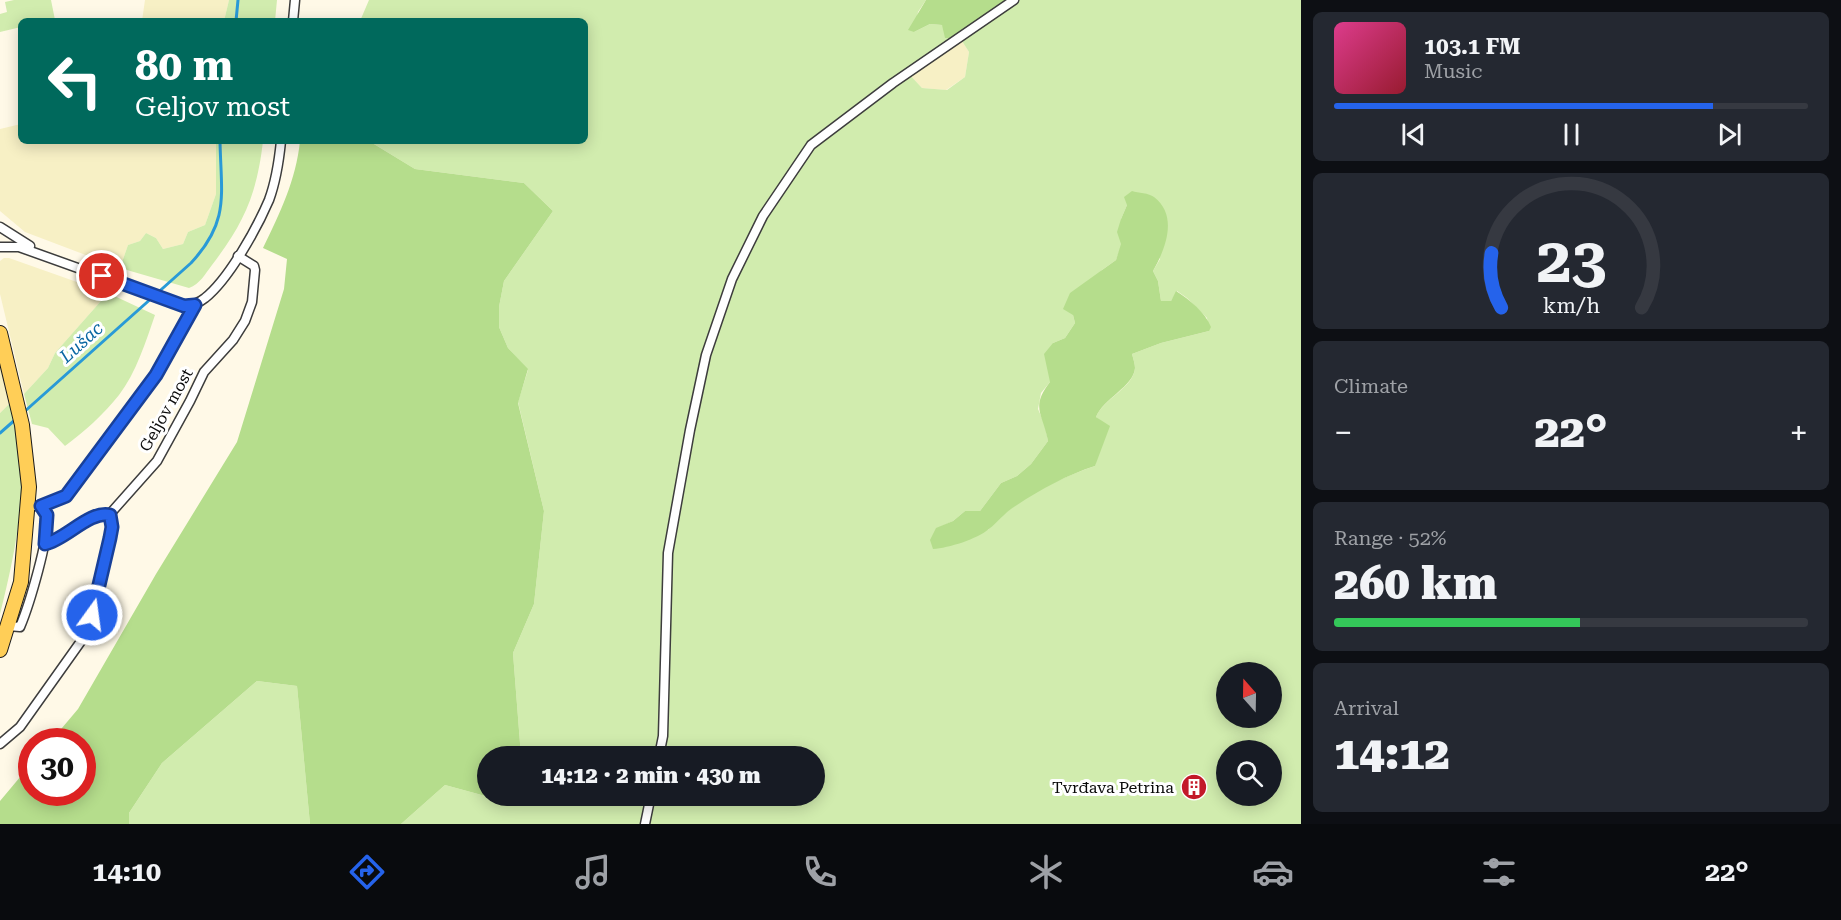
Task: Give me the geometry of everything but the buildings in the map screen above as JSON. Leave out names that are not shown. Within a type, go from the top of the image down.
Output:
[{"type":"main road","points":[[0,333],[22,425],[34,506],[21,582],[0,650]]},
{"type":"street","points":[[293,18],[295,0]]},
{"type":"street","points":[[661,746],[668,553],[706,355],[732,279],[763,216],[811,145],[893,83],[1014,0]]},
{"type":"street","points":[[34,506],[66,496],[156,375],[195,305],[206,297],[238,256],[269,199],[278,169],[281,144]]},
{"type":"street","points":[[0,227],[43,254]]},
{"type":"street","points":[[0,247],[18,246],[184,306],[195,305]]},
{"type":"street","name":"Geljov most","points":[[110,515],[157,461],[204,372],[233,340],[245,321],[252,302],[255,270],[254,266],[238,256]]},
{"type":"street","points":[[8,626],[20,627],[29,607],[45,544],[47,515],[34,506]]},
{"type":"street","points":[[0,744],[20,727],[84,637],[98,597],[112,527],[110,515],[104,513],[97,516],[60,539],[45,544]]},
{"type":"street","points":[[645,824],[649,806]]},
{"type":"shaded area","points":[[145,0],[229,0],[225,18],[142,18]]},
{"type":"shaded area","points":[[960,38],[969,52],[965,77],[946,90],[922,88],[909,74]]},
{"type":"shaded area","points":[[18,125],[18,144],[216,144],[216,194],[205,225],[188,232],[183,244],[163,249],[156,238],[146,233],[140,241],[128,245],[120,268],[25,232],[0,211],[0,129]]},
{"type":"shaded area","points":[[4,258],[108,293],[55,353],[48,368],[24,394],[0,294],[0,261]]},
{"type":"shaded area","points":[[0,362],[11,402],[0,413]]},
{"type":"green space","points":[[51,0],[55,18],[18,18],[18,28],[0,32],[0,14],[7,12],[5,2]]},
{"type":"green space","points":[[229,0],[277,0],[275,18],[225,18]]},
{"type":"green space","points":[[369,0],[926,0],[918,12],[914,32],[930,24],[942,25],[955,38],[810,144],[762,216],[705,354],[666,553],[658,746],[520,746],[513,653],[534,604],[544,511],[518,402],[528,370],[508,348],[499,327],[499,307],[504,281],[553,211],[524,183],[415,169],[374,144],[588,144],[588,18],[361,18]]},
{"type":"green space","points":[[926,0],[1012,0],[955,38],[945,38],[942,25],[930,24],[914,32],[908,30]]},
{"type":"green space","points":[[1018,0],[1301,0],[1301,824],[647,824],[650,806],[825,806],[825,746],[661,746],[669,553],[707,355],[733,280],[764,217],[812,146],[909,74],[922,88],[947,90],[965,77],[969,52],[960,38]],"holes":[[[1127,205],[1160,259],[1153,271],[1158,281],[1161,301],[1171,301],[1177,291],[1207,318],[1209,331],[1161,343],[1132,354],[1135,366],[1133,375],[1124,387],[1105,404],[1096,417],[1101,421],[1095,466],[1037,491],[1011,509],[988,530],[936,529],[953,521],[965,511],[980,511],[1001,483],[1017,476],[1031,464],[1048,441],[1045,425],[1038,409],[1041,393],[1050,382],[1053,343],[1065,338],[1075,323],[1073,315],[1102,270],[1116,260],[1122,244],[1121,219]]]},
{"type":"green space","points":[[216,144],[263,144],[253,192],[241,221],[223,250],[196,284],[189,288],[120,268],[128,245],[140,241],[146,233],[156,238],[163,249],[183,244],[188,232],[205,225],[216,194]]},
{"type":"green space","points":[[300,144],[374,144],[415,169],[524,183],[553,211],[504,281],[499,307],[499,327],[508,348],[528,369],[518,403],[544,511],[534,604],[513,653],[520,746],[477,746],[477,794],[445,785],[401,824],[310,824],[297,686],[257,681],[162,763],[129,813],[129,824],[0,824],[0,801],[18,780],[18,806],[96,806],[96,728],[62,728],[78,709],[156,574],[237,442],[284,289],[287,259],[263,248],[281,209],[295,169]]},
{"type":"green space","points":[[1132,191],[1154,197],[1162,205],[1166,214],[1168,223],[1165,243],[1153,271],[1158,281],[1161,301],[1171,301],[1176,291],[1201,311],[1211,327],[1209,331],[1161,343],[1132,354],[1135,366],[1133,375],[1124,387],[1105,404],[1096,417],[1110,426],[1095,466],[1035,493],[977,536],[955,545],[933,549],[930,540],[936,528],[953,521],[965,511],[980,511],[1001,483],[1017,476],[1031,464],[1048,441],[1039,405],[1050,382],[1044,354],[1053,343],[1065,338],[1075,323],[1073,315],[1063,309],[1070,293],[1116,260],[1121,244],[1117,232],[1127,205],[1124,197]]},
{"type":"green space","points":[[108,293],[155,315],[140,356],[125,386],[100,416],[65,446],[48,428],[32,424],[24,394],[48,368],[55,353]]},
{"type":"green space","points":[[11,402],[21,453],[20,514],[0,614],[0,413]]},
{"type":"green space","points":[[257,681],[297,686],[310,824],[129,824],[129,813],[162,763]]},
{"type":"green space","points":[[445,785],[477,794],[477,806],[648,806],[644,824],[401,824]]},
{"type":"waterway","name":"Lušac","points":[[236,18],[238,0]]},
{"type":"waterway","name":"Lušac","points":[[24,412],[191,263],[203,248],[212,234],[221,207],[220,144]]},
{"type":"waterway","name":"Lušac","points":[[0,433],[16,419]]},
{"type":"place","name":"Tvrđava Petrina","points":[[1194,787]]},
{"type":"route","points":[[92,615],[98,597],[112,527],[110,515],[104,513],[97,516],[55,542],[45,544],[47,515],[41,506],[66,496],[156,375],[195,305],[184,306],[102,276]]}]
